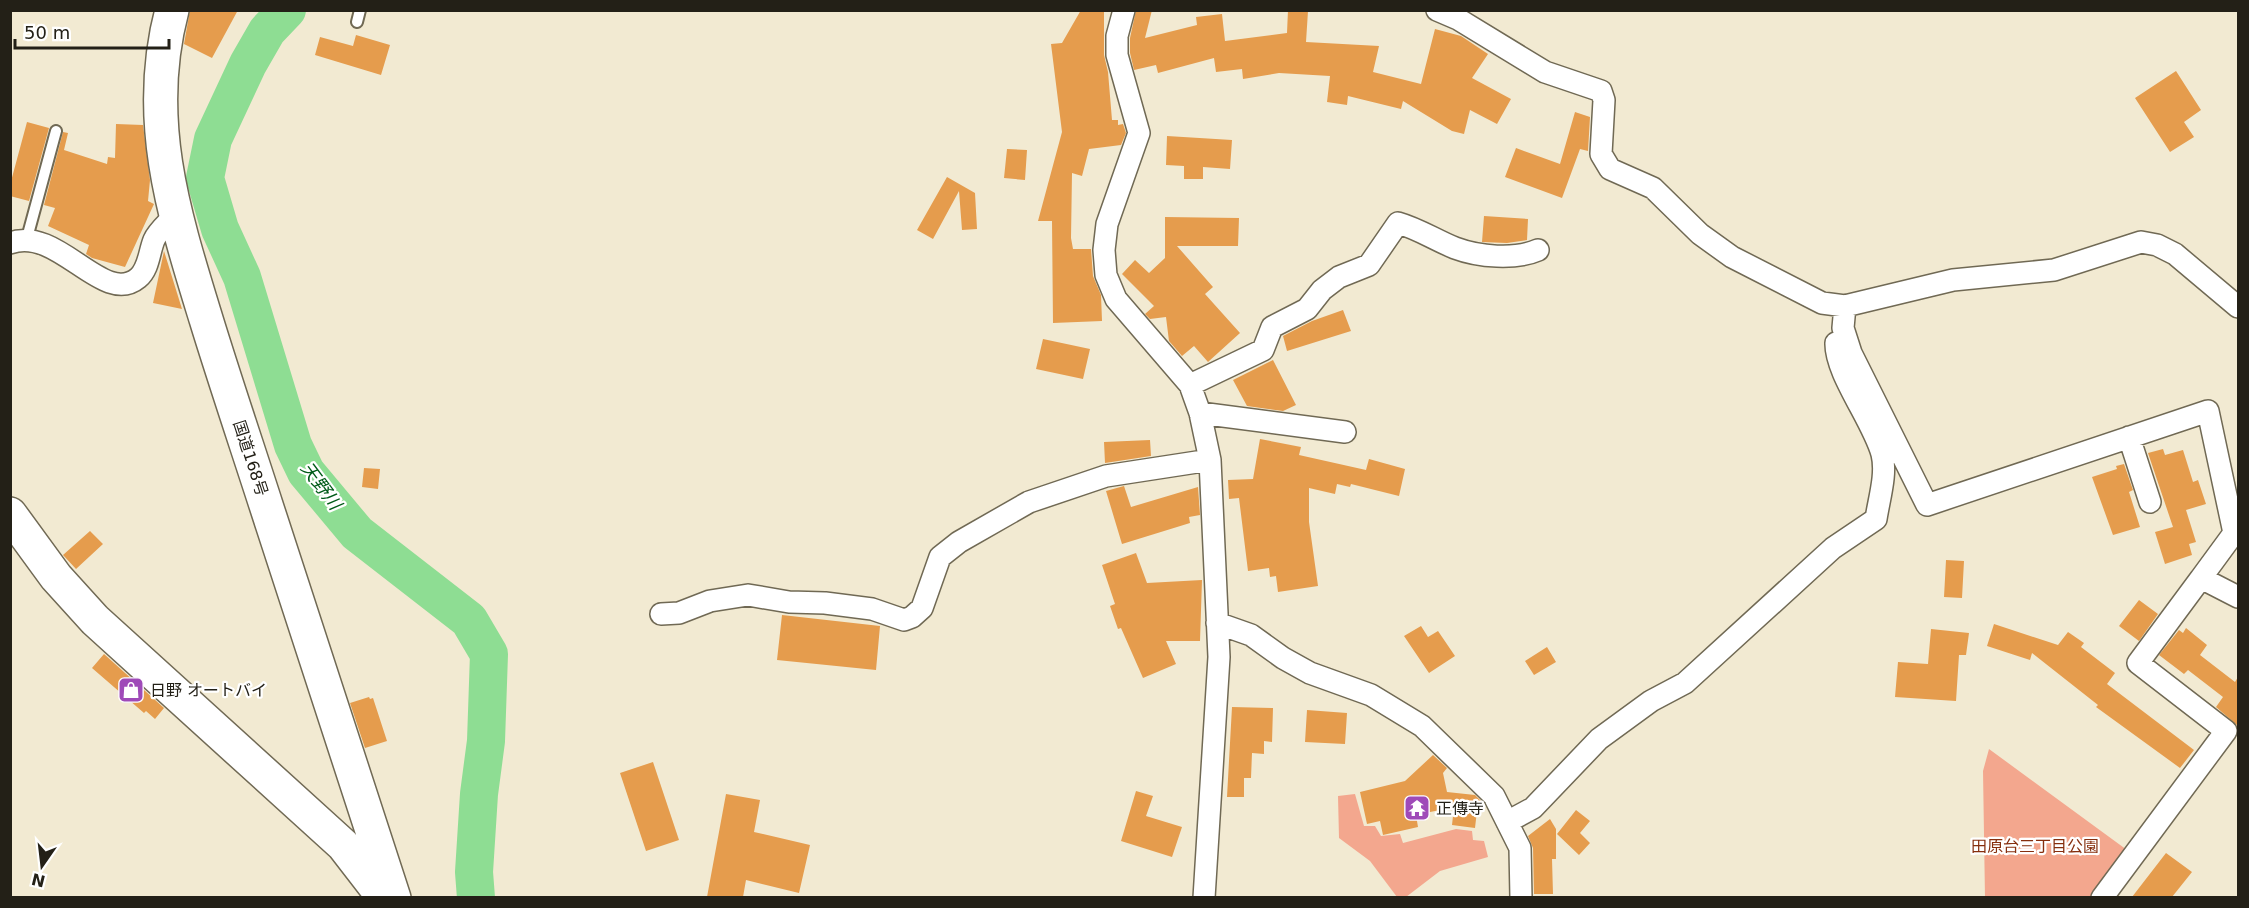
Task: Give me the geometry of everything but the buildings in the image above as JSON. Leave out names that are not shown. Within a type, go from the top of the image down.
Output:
[{"type":"highway","name":"国道168号","points":[[172,10],[163,43],[160,92],[161,140],[175,216],[227,387],[394,897]]},
{"type":"highway","points":[[10,514],[56,577],[95,620],[343,846],[384,897]]},
{"type":"street","points":[[1124,10],[1117,36],[1117,55],[1139,133],[1107,224],[1104,250],[1106,275],[1116,299],[1190,385],[1200,413],[1210,460],[1219,657],[1204,897]]},
{"type":"street","points":[[1437,10],[1458,19],[1545,72],[1601,91],[1604,100],[1601,154],[1610,169],[1653,188],[1700,234],[1732,257],[1822,303],[1845,306],[1953,280],[2054,270],[2141,243],[2157,245],[2175,254],[2238,307]]},
{"type":"street","points":[[19,240],[43,242],[63,252],[100,278],[116,285],[129,284],[140,277],[155,239],[175,216]]},
{"type":"street","points":[[1190,385],[1263,350],[1272,327],[1307,309],[1322,290],[1339,277],[1370,265],[1398,223],[1420,230],[1455,248],[1473,252],[1523,257],[1538,250]]},
{"type":"street","points":[[1845,306],[1843,328],[1851,353],[1927,505],[2208,411],[2234,533],[2138,663],[2226,731],[2102,897]]},
{"type":"street","points":[[1507,822],[1533,808],[1599,739],[1651,701],[1685,683],[1833,548],[1876,519],[1883,476],[1882,456],[1836,349],[1836,332],[1843,328]]},
{"type":"street","points":[[1200,413],[1345,432]]},
{"type":"street","points":[[2129,437],[2150,502]]},
{"type":"street","points":[[662,614],[679,613],[710,601],[748,595],[789,602],[825,603],[872,609],[904,620],[912,617],[922,608],[940,557],[959,542],[1029,502],[1106,476],[1210,460]]},
{"type":"street","points":[[2201,578],[2238,597]]},
{"type":"street","points":[[1217,623],[1251,635],[1283,658],[1310,673],[1371,695],[1422,726],[1494,796],[1520,848],[1521,897]]},
{"type":"lane","points":[[19,240],[56,131]]},
{"type":"green space","name":"田原台三丁目公園","points":[[1989,749],[2127,850],[2092,897],[1985,898],[1983,771]]},
{"type":"green space","points":[[1355,794],[1364,826],[1375,826],[1381,836],[1400,834],[1403,843],[1456,829],[1472,831],[1473,840],[1484,841],[1488,857],[1440,871],[1406,897],[1397,897],[1370,861],[1339,838],[1338,796]]},
{"type":"waterway","name":"天野川","points":[[287,10],[267,31],[248,64],[213,139],[205,178],[220,229],[242,277],[293,445],[306,472],[357,533],[469,620],[489,654],[486,741],[479,794],[474,872],[476,898]]},
{"type":"place","name":"日野 オートバイ","points":[[131,690]]},
{"type":"place","name":"正傳寺","points":[[1417,808]]}]
